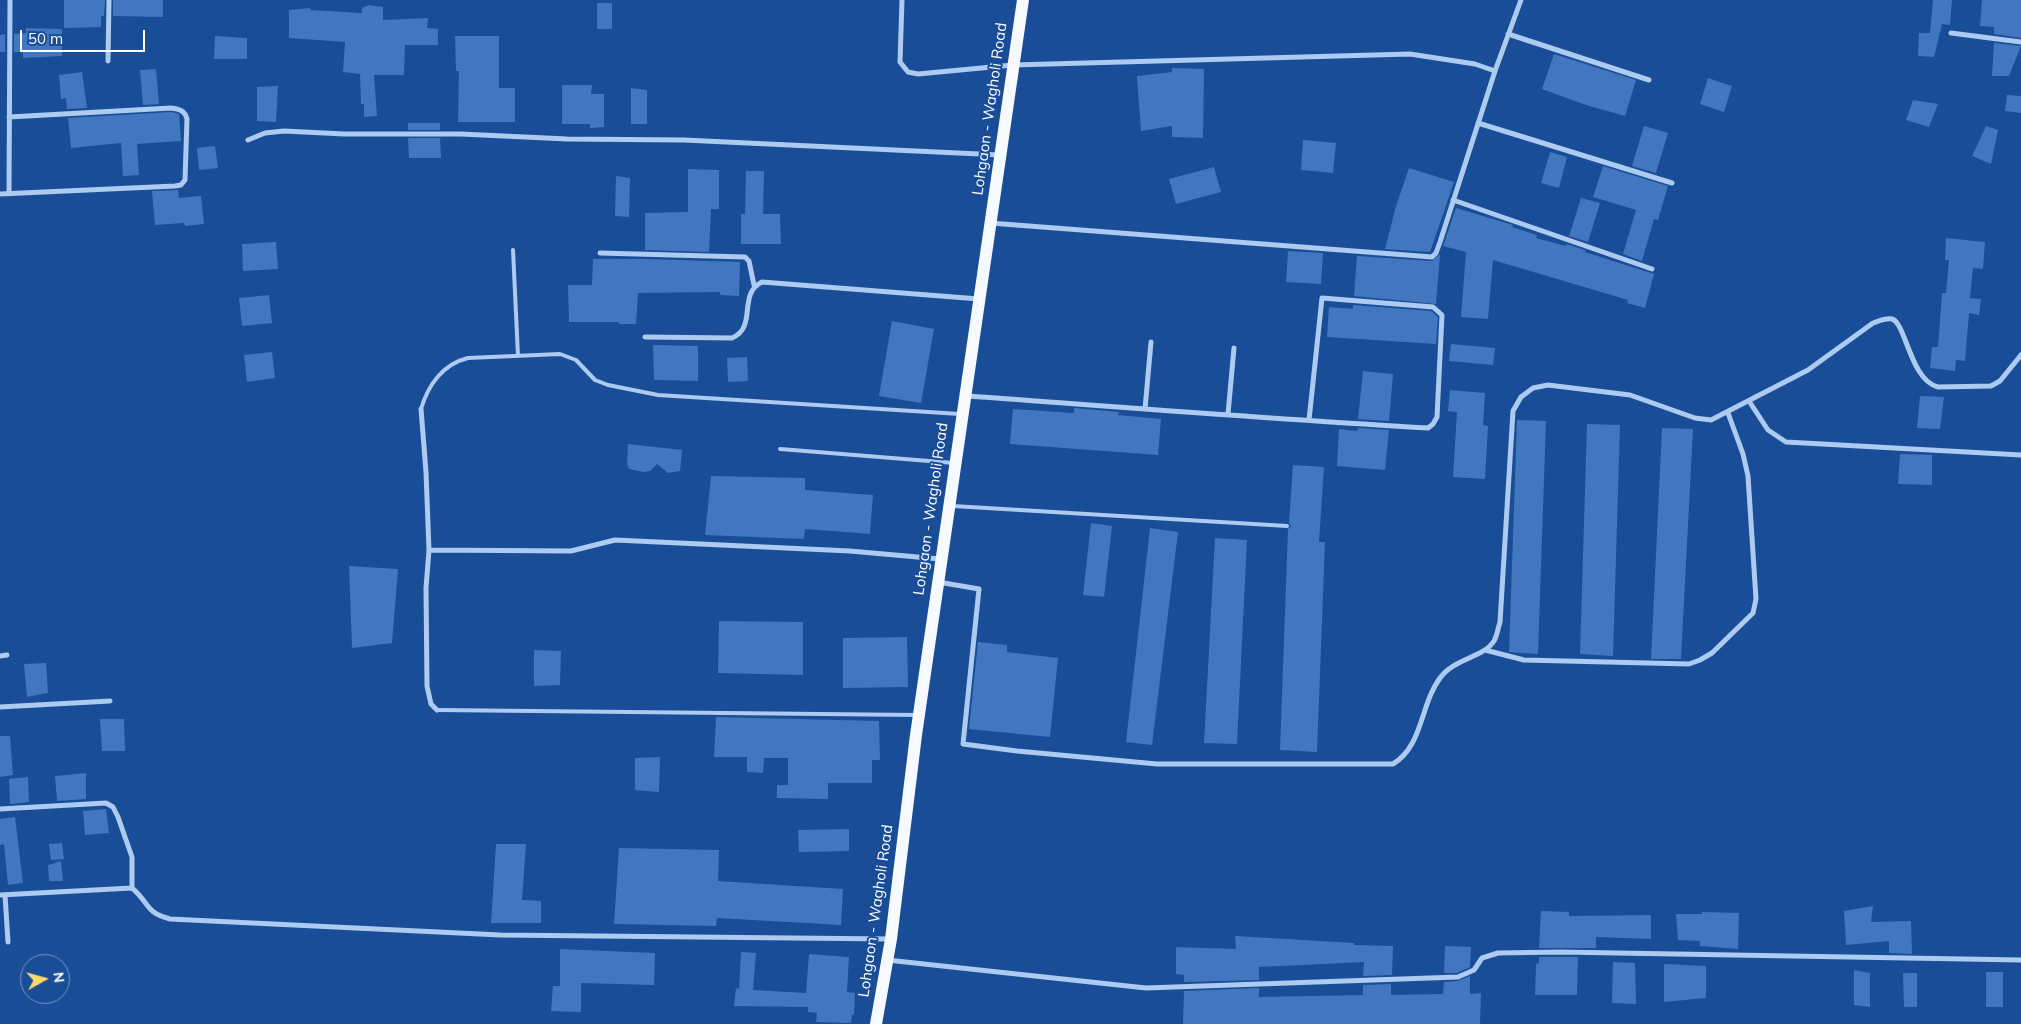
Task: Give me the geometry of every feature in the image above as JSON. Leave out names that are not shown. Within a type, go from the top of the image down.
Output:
[{"type":"main road","name":"Lohgaon - Wagholi Road","points":[[876,1024],[891,939],[948,506],[1023,0]]},
{"type":"street","points":[[9,194],[10,0]]},
{"type":"street","points":[[108,61],[109,0]]},
{"type":"street","points":[[902,0],[900,62],[908,72],[918,74],[1013,65],[1410,54],[1475,64],[1495,71]]},
{"type":"street","points":[[990,223],[1432,257],[1436,253],[1440,242],[1495,71],[1521,0]]},
{"type":"street","points":[[1951,33],[2021,42]]},
{"type":"street","points":[[1508,34],[1650,80]]},
{"type":"street","points":[[0,194],[181,185],[185,180],[187,119],[186,114],[181,110],[172,108],[9,117]]},
{"type":"street","points":[[1478,123],[1672,184]]},
{"type":"street","points":[[248,140],[265,133],[284,131],[344,134],[461,134],[568,139],[684,140],[1000,155]]},
{"type":"street","points":[[1453,200],[1652,269]]},
{"type":"street","points":[[600,253],[745,257],[749,261],[754,286]]},
{"type":"street","points":[[645,337],[732,338],[739,335],[744,327],[750,291],[754,286],[762,282],[978,299]]},
{"type":"street","points":[[964,396],[1144,408],[1309,420],[1428,428],[1434,424],[1437,417],[1442,316],[1433,307],[1322,298],[1309,420]]},
{"type":"street","points":[[938,582],[979,589],[963,744],[1157,764],[1393,764],[1404,757],[1412,746],[1433,688],[1442,675],[1454,664],[1485,650],[1494,640],[1500,622],[1512,411],[1521,397],[1533,388],[1548,385],[1630,395],[1695,418],[1711,420],[1728,413],[1808,370],[1873,323],[1884,319],[1893,320],[1899,324],[1903,338],[1923,379],[1929,385],[1991,386],[2000,380],[2021,355]]},
{"type":"street","points":[[1144,408],[1151,342]]},
{"type":"street","points":[[1228,414],[1234,348]]},
{"type":"street","points":[[1749,401],[1768,430],[1786,442],[2021,455]]},
{"type":"street","points":[[421,409],[429,550],[426,588],[427,686],[431,704],[437,710]]},
{"type":"street","points":[[1485,650],[1524,660],[1689,664],[1712,653],[1753,613],[1756,599],[1748,476],[1743,454],[1728,413]]},
{"type":"street","points":[[429,550],[571,551],[615,540],[850,551],[941,559]]},
{"type":"street","points":[[0,656],[7,655]]},
{"type":"street","points":[[0,707],[110,701]]},
{"type":"street","points":[[0,809],[94,802],[106,803],[112,807],[132,858],[132,888]]},
{"type":"street","points":[[8,942],[2,895],[132,888],[140,894],[148,909],[158,916],[170,919],[500,936],[891,939]]},
{"type":"street","points":[[887,960],[1146,988],[1458,977],[1474,970],[1482,958],[1498,953],[1570,952],[2021,960]]},
{"type":"lane","points":[[513,250],[518,356]]},
{"type":"lane","points":[[421,409],[425,394],[437,378],[454,361],[468,358],[560,354],[576,360],[595,380],[608,385],[658,395],[961,414]]},
{"type":"lane","points":[[780,448],[954,464]]},
{"type":"lane","points":[[948,506],[1287,526]]},
{"type":"lane","points":[[437,710],[919,715]]},
{"type":"building","points":[[64,0],[105,0],[104,16],[101,16],[101,27],[64,28]]},
{"type":"building","points":[[113,0],[163,0],[163,17],[113,16]]},
{"type":"building","points":[[1933,0],[1952,0],[1950,25],[1942,24],[1934,57],[1918,56],[1919,33],[1930,33]]},
{"type":"building","points":[[1982,0],[2021,0],[2021,38],[1994,34],[1994,27],[1980,26]]},
{"type":"building","points":[[597,3],[612,3],[612,29],[597,29]]},
{"type":"building","points":[[369,5],[383,7],[383,20],[428,18],[427,28],[438,29],[438,45],[405,45],[404,75],[374,75],[377,116],[364,117],[364,104],[361,104],[360,74],[343,72],[345,42],[289,38],[289,10],[310,8],[310,10],[362,13],[362,8]]},
{"type":"building","points":[[26,28],[62,29],[62,56],[23,58],[23,52],[14,52],[14,34],[26,33]]},
{"type":"building","points":[[5,34],[5,52],[0,52],[0,35]]},
{"type":"building","points":[[215,36],[247,38],[247,59],[214,59]]},
{"type":"building","points":[[455,36],[499,36],[499,88],[515,88],[515,122],[458,122],[459,71],[456,71]]},
{"type":"building","points":[[1994,43],[2021,46],[2009,76],[1992,76]]},
{"type":"building","points":[[1554,54],[1636,80],[1625,116],[1586,105],[1542,89]]},
{"type":"building","points":[[1172,68],[1204,69],[1203,138],[1172,137],[1172,126],[1141,131],[1137,76],[1172,72]]},
{"type":"building","points":[[156,69],[159,104],[143,105],[140,70]]},
{"type":"building","points":[[82,72],[87,108],[67,109],[66,98],[61,99],[59,75]]},
{"type":"building","points":[[1708,78],[1732,86],[1724,112],[1700,104]]},
{"type":"building","points":[[562,85],[592,85],[591,94],[604,94],[604,127],[590,128],[590,124],[562,124]]},
{"type":"building","points":[[278,86],[276,122],[257,121],[257,87]]},
{"type":"building","points":[[631,88],[647,90],[647,124],[631,124]]},
{"type":"building","points":[[2007,95],[2021,96],[2021,113],[2005,111]]},
{"type":"building","points":[[1913,100],[1938,104],[1929,127],[1906,120]]},
{"type":"building","points":[[171,112],[179,114],[181,141],[137,144],[139,175],[123,176],[121,143],[71,148],[68,118]]},
{"type":"building","points":[[408,123],[440,123],[440,130],[408,130]]},
{"type":"building","points":[[1644,126],[1668,133],[1656,173],[1632,166]]},
{"type":"building","points":[[1986,126],[1998,130],[1991,164],[1972,156]]},
{"type":"building","points":[[408,138],[440,138],[441,158],[409,158]]},
{"type":"building","points":[[1303,140],[1336,143],[1333,173],[1301,170]]},
{"type":"building","points":[[215,146],[218,168],[199,170],[197,148]]},
{"type":"building","points":[[1550,152],[1567,157],[1559,188],[1541,183]]},
{"type":"building","points":[[1603,166],[1668,186],[1658,220],[1654,219],[1642,261],[1623,254],[1636,210],[1593,197]]},
{"type":"building","points":[[1214,167],[1221,192],[1176,204],[1169,179]]},
{"type":"building","points":[[1409,168],[1454,182],[1430,252],[1385,249],[1396,206]]},
{"type":"building","points":[[688,169],[719,170],[719,209],[711,209],[709,252],[645,250],[645,213],[688,212]]},
{"type":"building","points":[[746,171],[764,171],[763,214],[780,214],[781,244],[741,244],[741,214],[745,214]]},
{"type":"building","points":[[616,176],[630,178],[629,217],[615,216]]},
{"type":"building","points":[[178,190],[179,198],[201,196],[204,224],[185,226],[184,223],[155,225],[152,191]]},
{"type":"building","points":[[1581,198],[1600,203],[1588,242],[1569,236]]},
{"type":"building","points":[[1456,208],[1513,225],[1512,227],[1537,235],[1536,238],[1566,246],[1566,244],[1654,274],[1645,308],[1627,303],[1628,300],[1493,260],[1488,319],[1461,317],[1466,252],[1443,246]]},
{"type":"building","points":[[1946,238],[1985,242],[1983,269],[1973,268],[1970,298],[1981,299],[1979,315],[1969,313],[1965,361],[1956,360],[1955,371],[1930,368],[1932,347],[1938,347],[1942,293],[1946,293],[1949,260],[1945,260]]},
{"type":"building","points":[[276,242],[278,269],[243,271],[242,244]]},
{"type":"building","points":[[1288,251],[1323,253],[1321,284],[1286,282]]},
{"type":"building","points":[[1440,254],[1436,304],[1354,296],[1357,256],[1432,261]]},
{"type":"building","points":[[593,259],[740,262],[739,296],[720,295],[720,292],[638,293],[636,324],[569,322],[568,285],[592,285]]},
{"type":"building","points":[[269,295],[272,323],[242,326],[239,298]]},
{"type":"building","points":[[1353,305],[1431,311],[1438,317],[1436,344],[1327,337],[1329,307],[1353,309]]},
{"type":"building","points":[[892,321],[934,329],[921,403],[879,396]]},
{"type":"building","points":[[1451,344],[1495,348],[1493,365],[1449,361]]},
{"type":"building","points":[[653,345],[698,346],[698,381],[654,380]]},
{"type":"building","points":[[272,352],[275,378],[247,382],[244,355]]},
{"type":"building","points":[[747,357],[748,381],[728,382],[727,358]]},
{"type":"building","points":[[1363,371],[1393,374],[1389,421],[1358,419]]},
{"type":"building","points":[[1450,390],[1485,393],[1483,425],[1488,426],[1485,479],[1453,477],[1457,412],[1448,411]]},
{"type":"building","points":[[1920,396],[1944,397],[1940,429],[1917,428]]},
{"type":"building","points":[[1074,408],[1119,412],[1118,415],[1161,419],[1158,455],[1010,444],[1013,409],[1074,413]]},
{"type":"building","points":[[1517,420],[1546,421],[1538,654],[1509,652]]},
{"type":"building","points":[[1587,424],[1620,425],[1613,656],[1580,654]]},
{"type":"building","points":[[1358,428],[1389,430],[1385,470],[1337,466],[1339,429],[1357,431]]},
{"type":"building","points":[[1662,428],[1693,429],[1681,659],[1651,659]]},
{"type":"building","points":[[628,444],[682,450],[680,471],[668,473],[657,464],[650,471],[644,472],[629,469],[627,464]]},
{"type":"building","points":[[1900,454],[1932,455],[1932,485],[1898,484]]},
{"type":"building","points":[[1293,465],[1324,467],[1319,542],[1325,542],[1317,752],[1280,750],[1288,529],[1291,526],[1289,523]]},
{"type":"building","points":[[711,476],[805,478],[805,490],[873,495],[870,534],[805,529],[804,539],[705,535]]},
{"type":"building","points":[[1091,523],[1112,526],[1104,597],[1083,595]]},
{"type":"building","points":[[1150,528],[1178,532],[1152,745],[1126,742]]},
{"type":"building","points":[[1215,538],[1247,540],[1237,744],[1204,743]]},
{"type":"building","points":[[349,566],[398,569],[392,643],[352,648]]},
{"type":"building","points":[[719,621],[803,622],[803,675],[718,673]]},
{"type":"building","points":[[907,637],[908,687],[843,688],[843,638]]},
{"type":"building","points":[[978,642],[1007,645],[1007,652],[1058,658],[1050,737],[969,729]]},
{"type":"building","points":[[534,650],[561,651],[560,685],[534,686]]},
{"type":"building","points":[[46,663],[48,693],[27,697],[24,664]]},
{"type":"building","points":[[716,717],[879,721],[880,760],[872,760],[872,783],[828,783],[828,799],[777,798],[777,785],[788,785],[788,758],[764,758],[763,773],[747,772],[747,757],[714,757]]},
{"type":"building","points":[[100,719],[124,719],[125,751],[102,751]]},
{"type":"building","points":[[0,736],[10,736],[13,775],[0,777]]},
{"type":"building","points":[[660,757],[659,792],[635,790],[635,758]]},
{"type":"building","points":[[86,773],[86,799],[57,801],[55,776]]},
{"type":"building","points":[[28,777],[29,802],[10,804],[9,779]]},
{"type":"building","points":[[106,809],[109,833],[85,835],[83,811]]},
{"type":"building","points":[[15,817],[23,883],[8,885],[4,844],[0,845],[0,819]]},
{"type":"building","points":[[849,829],[849,851],[799,852],[798,830]]},
{"type":"building","points":[[62,843],[64,859],[51,860],[49,844]]},
{"type":"building","points":[[496,844],[526,844],[522,900],[541,901],[541,923],[491,923]]},
{"type":"building","points":[[619,848],[719,850],[718,881],[843,889],[841,925],[717,918],[716,926],[614,924]]},
{"type":"building","points":[[61,861],[63,881],[49,881],[48,865]]},
{"type":"building","points":[[1873,906],[1871,922],[1911,921],[1912,954],[1889,953],[1889,941],[1846,945],[1844,911]]},
{"type":"building","points":[[1541,911],[1569,912],[1569,916],[1651,915],[1651,939],[1596,937],[1596,948],[1539,948]]},
{"type":"building","points":[[1702,912],[1739,913],[1738,949],[1700,946],[1700,941],[1678,940],[1676,914],[1702,914]]},
{"type":"building","points":[[1235,936],[1393,946],[1392,975],[1363,976],[1364,962],[1259,967],[1259,980],[1184,982],[1184,975],[1176,974],[1176,947],[1236,949]]},
{"type":"building","points":[[1445,946],[1471,947],[1470,967],[1457,973],[1444,973]]},
{"type":"building","points":[[560,949],[655,953],[654,985],[581,983],[581,1012],[551,1011],[553,986],[560,986]]},
{"type":"building","points":[[741,952],[756,953],[753,990],[806,993],[809,954],[849,957],[847,992],[855,993],[854,1015],[852,1014],[851,1023],[816,1022],[817,1013],[808,1012],[808,1007],[734,1006],[736,988],[739,989]]},
{"type":"building","points":[[1539,957],[1578,957],[1577,995],[1535,995],[1536,964],[1539,963]]},
{"type":"building","points":[[1613,962],[1635,963],[1636,1004],[1612,1003]]},
{"type":"building","points":[[1664,964],[1706,966],[1706,998],[1664,1002]]},
{"type":"building","points":[[1854,970],[1870,973],[1870,1007],[1854,1005]]},
{"type":"building","points":[[1986,972],[2003,972],[2003,1007],[1986,1007]]},
{"type":"building","points":[[1903,973],[1917,973],[1917,1007],[1904,1007]]},
{"type":"building","points":[[1470,976],[1470,994],[1481,993],[1480,1024],[1183,1024],[1184,991],[1259,988],[1259,997],[1363,995],[1363,985],[1391,984],[1391,995],[1443,994],[1444,982],[1458,981]]}]
